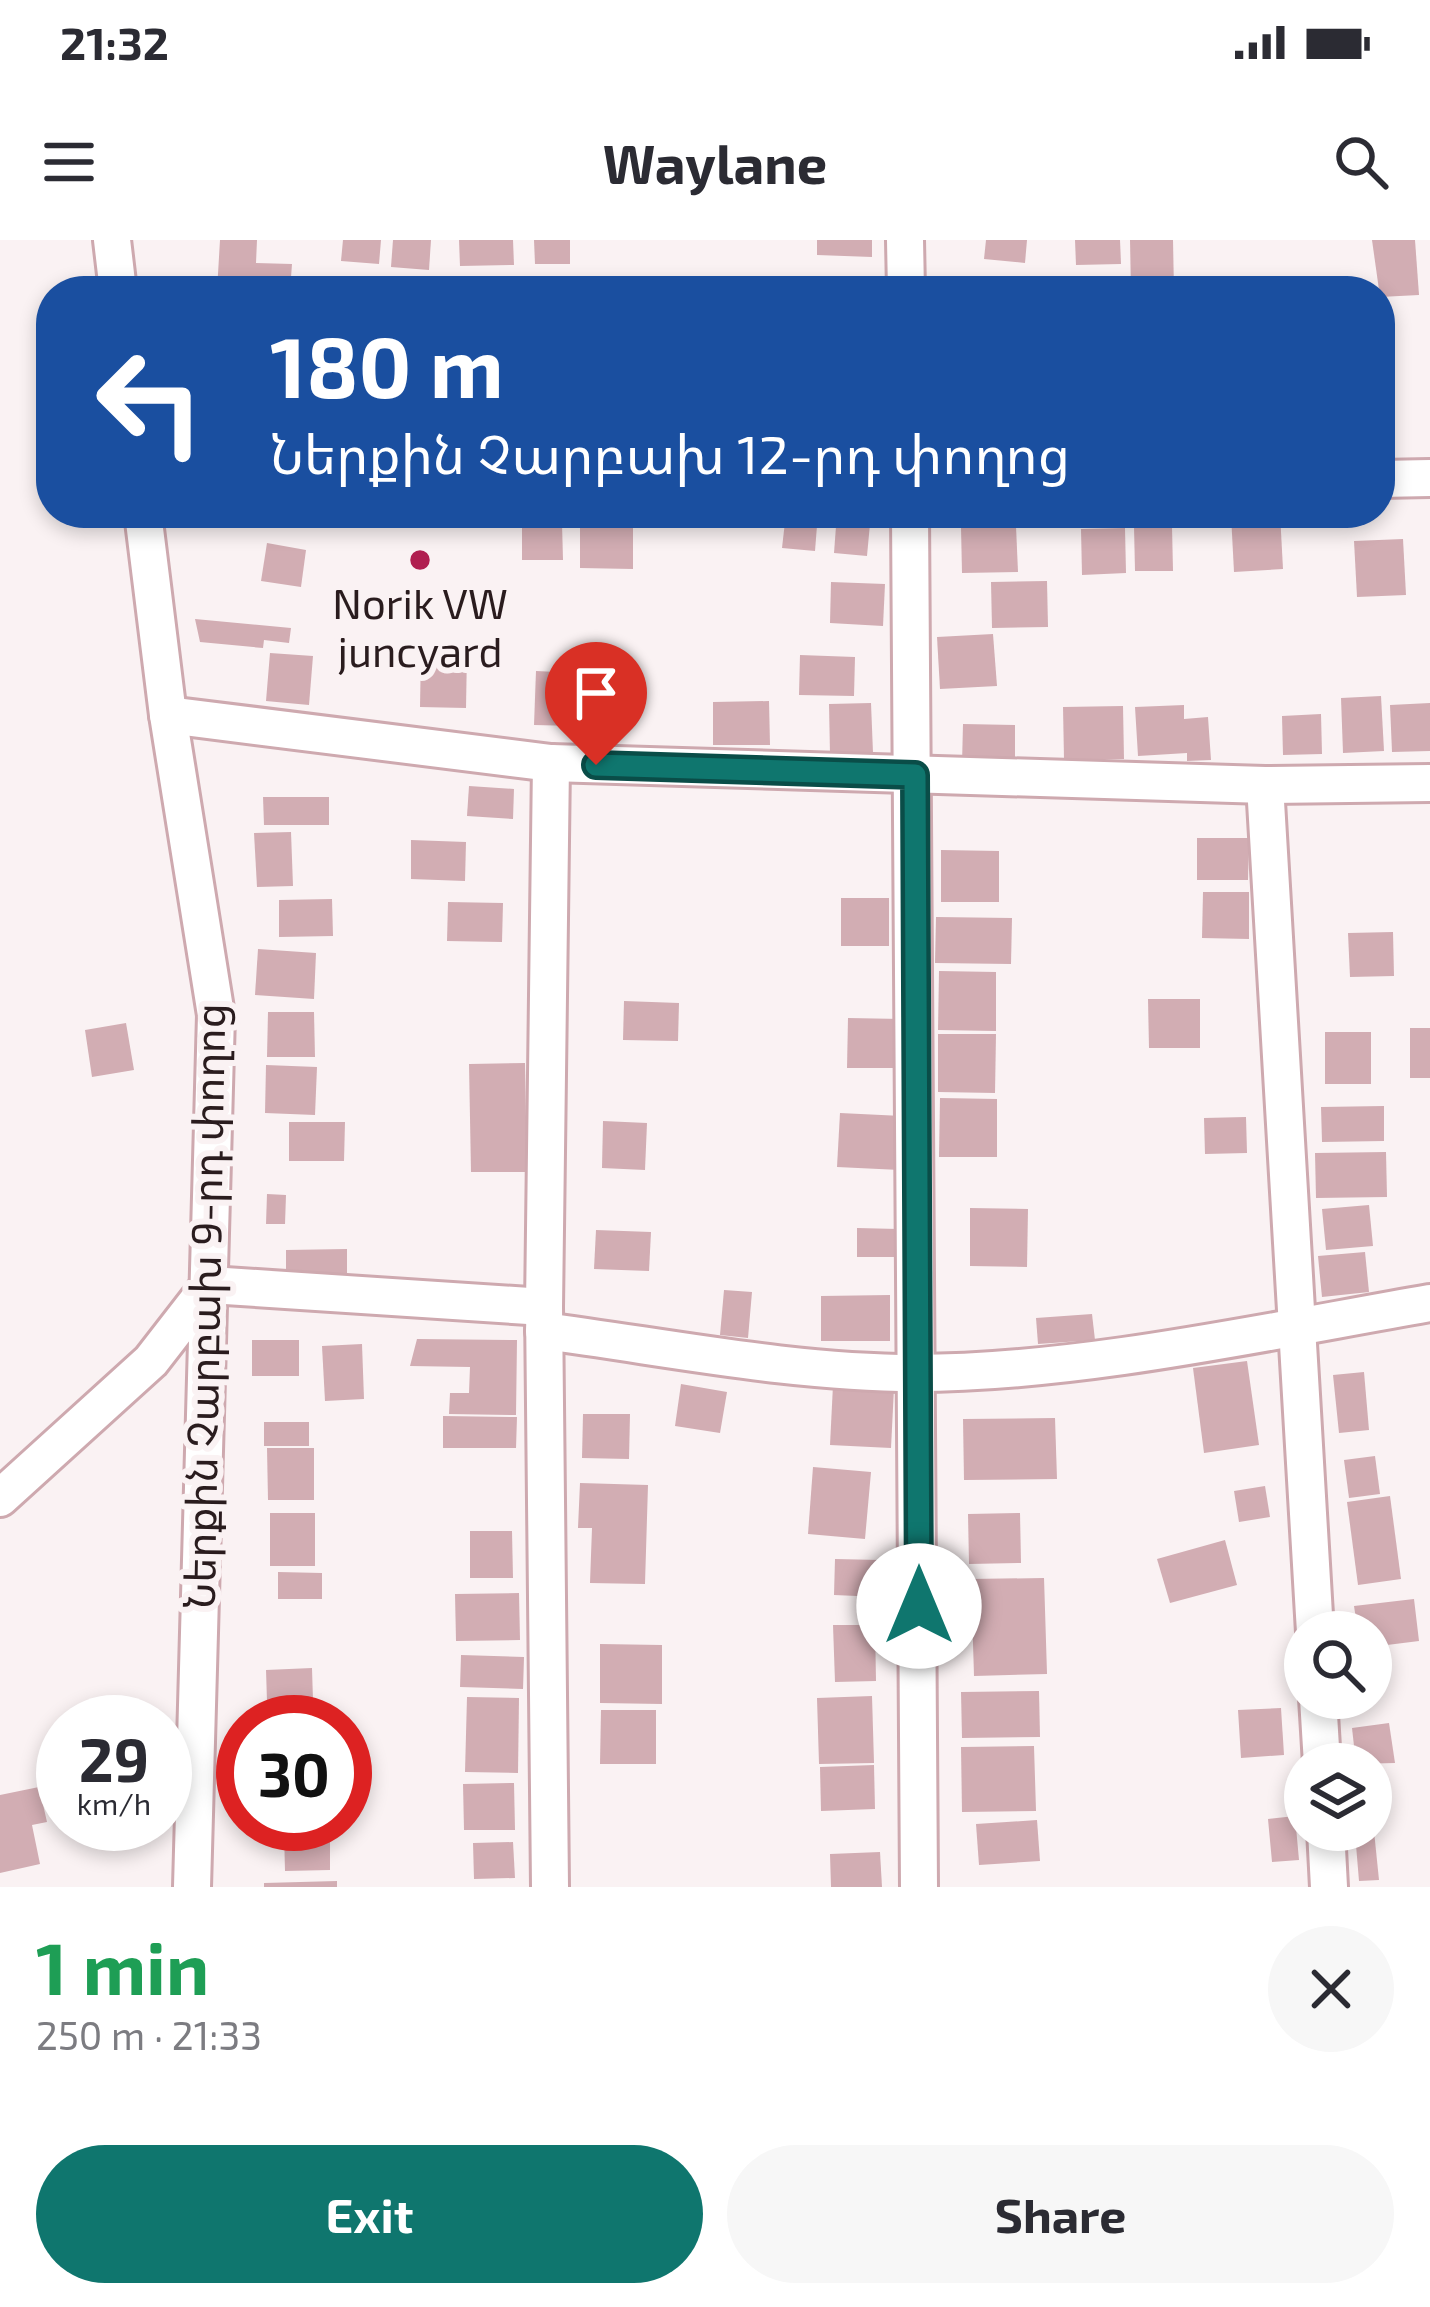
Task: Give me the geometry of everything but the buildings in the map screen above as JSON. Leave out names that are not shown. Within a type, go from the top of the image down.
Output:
[{"type":"street","points":[[112,240],[116,276]]},
{"type":"street","points":[[905,240],[906,276]]},
{"type":"street","points":[[1395,478],[1430,478]]},
{"type":"street","name":"Ներքին Չարբախ 9-րդ փողոց","points":[[145,528],[168,715],[216,1016],[192,1887]]},
{"type":"street","points":[[910,528],[919,1887]]},
{"type":"street","points":[[168,715],[551,763],[1265,785],[1430,783]]},
{"type":"street","points":[[550,1887],[544,1319],[551,763]]},
{"type":"street","points":[[1265,785],[1314,1611]]},
{"type":"street","points":[[0,1498],[151,1360],[210,1285],[544,1319],[849,1371],[919,1373],[1035,1365],[1430,1303]]},
{"type":"street","points":[[1327,1851],[1329,1887]]},
{"type":"place","name":"Norik VW juncyard","points":[[420,560]]},
{"type":"route","points":[[596,765],[915,775],[919,1606]]}]
